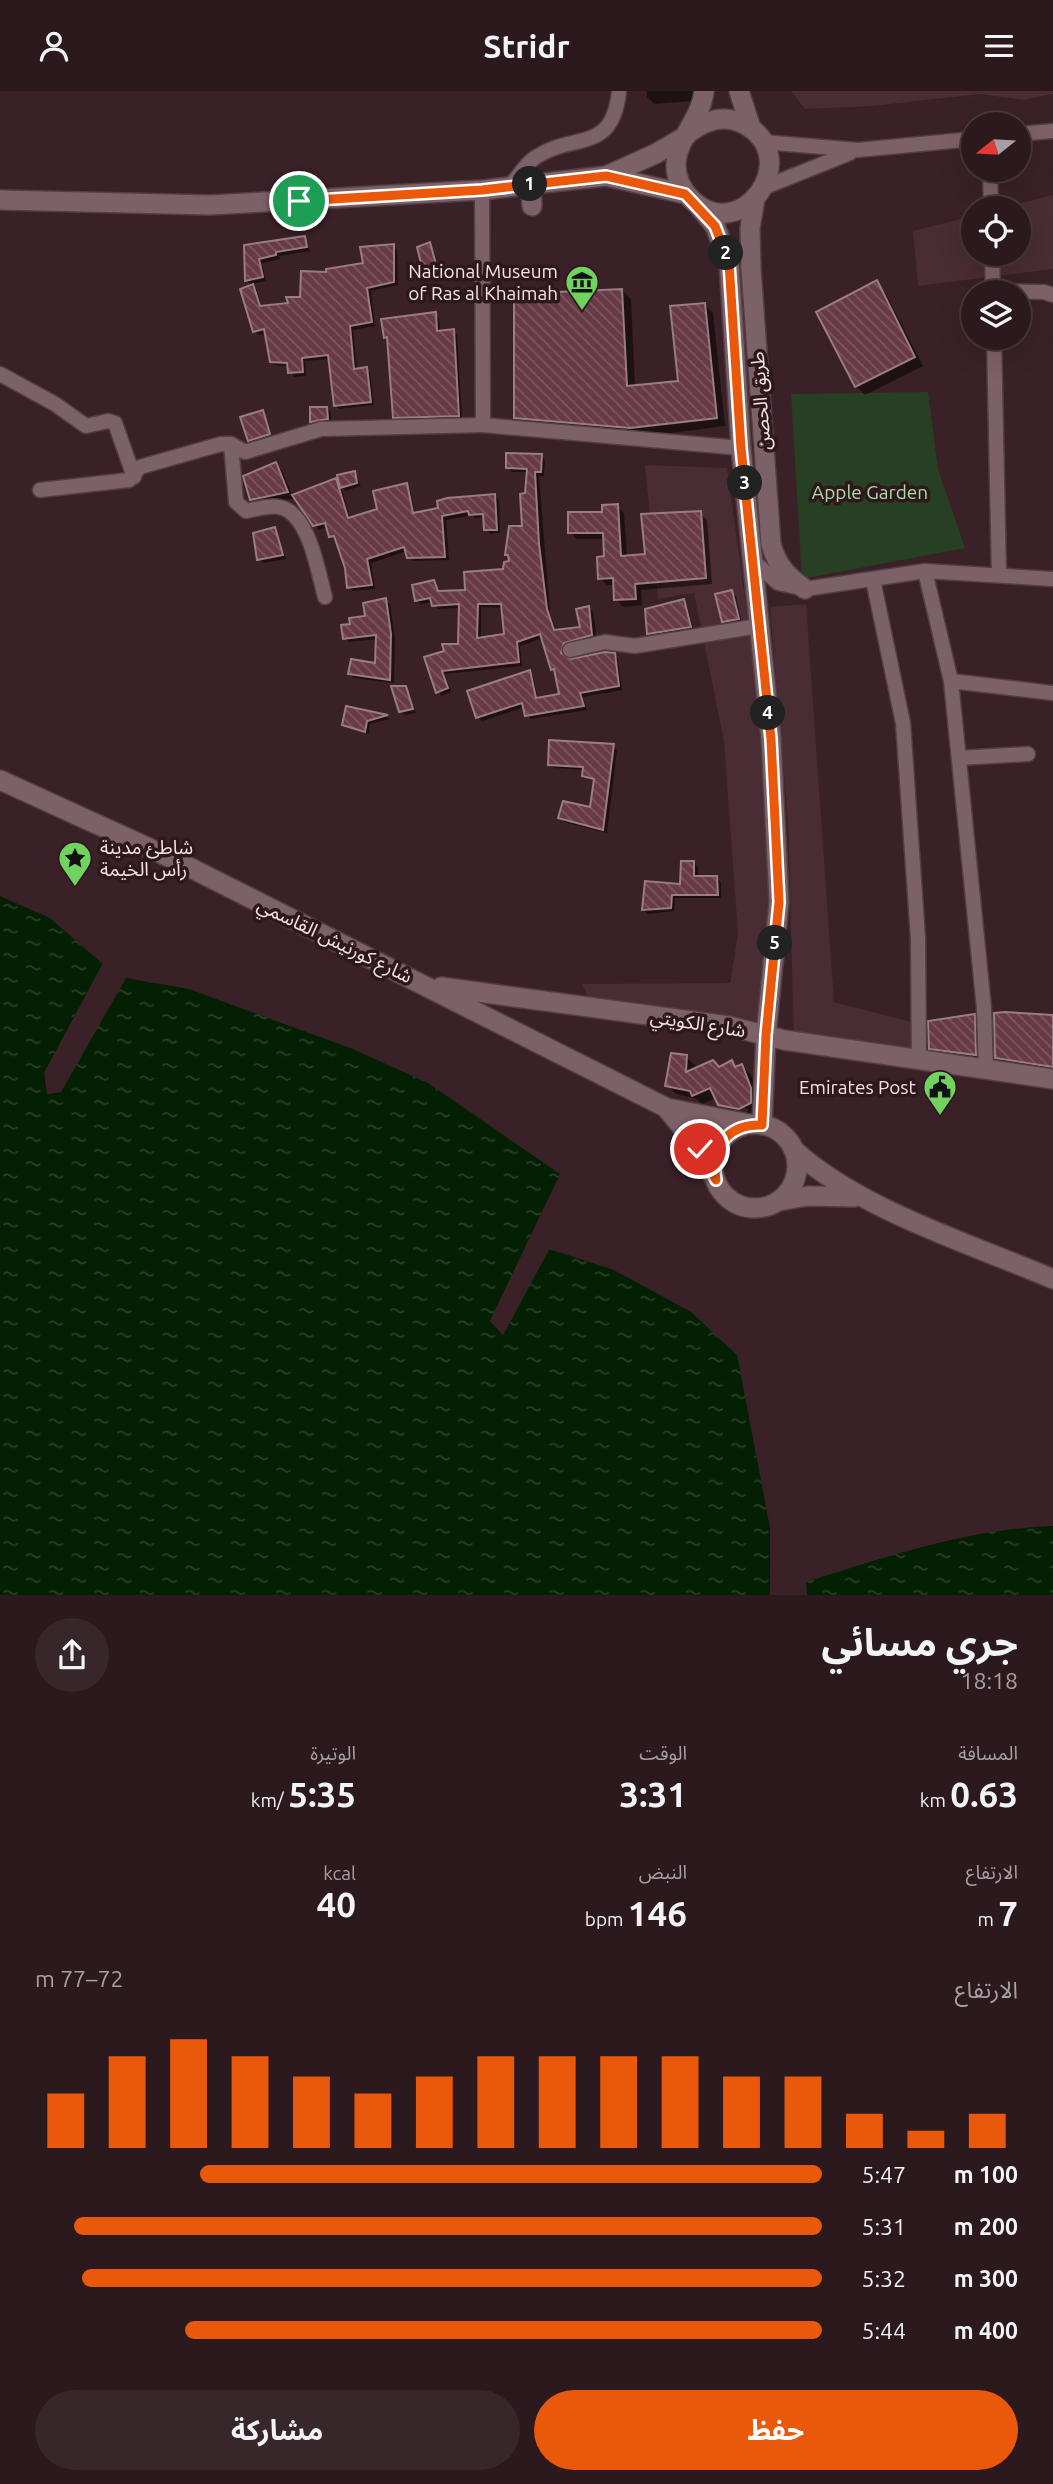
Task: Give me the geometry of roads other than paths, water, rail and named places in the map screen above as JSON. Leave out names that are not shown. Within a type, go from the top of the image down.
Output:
[{"type":"street","points":[[510,187],[538,155],[597,137],[606,130],[618,106],[619,91]]},
{"type":"street","points":[[691,199],[678,180],[676,165],[704,91]]},
{"type":"street","points":[[739,91],[769,164],[760,193]]},
{"type":"street","points":[[0,201],[210,205],[482,190],[606,176],[655,154],[704,122],[720,118],[736,120],[757,135],[858,150]]},
{"type":"street","points":[[1031,133],[1053,131]]},
{"type":"street","points":[[606,176],[691,199],[711,211],[727,212],[742,208],[760,193],[806,167],[858,150],[961,140]]},
{"type":"street","points":[[531,184],[532,206]]},
{"type":"street","points":[[482,190],[484,425]]},
{"type":"street","name":"طريق الحصن","points":[[760,193],[750,246],[771,544],[776,560],[787,576],[806,589]]},
{"type":"street","name":"طريق الحصن","points":[[691,199],[715,226],[729,263],[741,448],[771,739],[779,902],[756,1125]]},
{"type":"street","points":[[1031,292],[1053,295]]},
{"type":"street","points":[[994,350],[999,575]]},
{"type":"street","points":[[2,378],[55,404],[86,426],[108,421],[115,423],[134,477]]},
{"type":"street","points":[[134,477],[140,467],[221,444],[231,444],[245,452],[321,429],[484,425],[741,448]]},
{"type":"street","points":[[231,444],[236,502],[246,511],[279,507],[292,512],[306,531],[325,597]]},
{"type":"street","points":[[40,490],[134,477]]},
{"type":"street","points":[[752,560],[778,583],[806,589],[925,571],[1053,579]]},
{"type":"street","points":[[925,571],[951,681],[984,1008],[986,1070]]},
{"type":"street","points":[[873,580],[903,723],[918,938],[919,1060]]},
{"type":"street","points":[[570,649],[605,642],[635,646],[759,626]]},
{"type":"street","points":[[951,681],[1053,692]]},
{"type":"street","points":[[959,758],[1028,754]]},
{"type":"street","name":"شارع كورنيش القاسمي","points":[[0,780],[173,859],[667,1108],[756,1125]]},
{"type":"street","name":"شارع الكويتي","points":[[426,985],[729,1026],[766,1035],[1053,1079]]},
{"type":"street","name":"شارع كورنيش القاسمي","points":[[667,1108],[700,1149],[716,1180]]},
{"type":"street","points":[[863,1198],[831,1195],[779,1201],[765,1207],[750,1208],[735,1203],[723,1194],[713,1166],[716,1151],[723,1138],[735,1129],[756,1125],[775,1129],[793,1149],[833,1181],[863,1198],[1053,1279]]},
{"type":"street","points":[[779,1201],[792,1186],[797,1168],[793,1149]]},
{"type":"water","points":[[0,896],[50,918],[103,964],[45,1073],[47,1094],[61,1092],[126,978],[189,989],[353,1049],[428,1083],[560,1174],[490,1321],[503,1335],[549,1249],[614,1270],[691,1312],[737,1355],[770,1527],[770,1595],[0,1595]]},
{"type":"water","points":[[1053,1526],[1053,1595],[807,1595],[806,1582],[897,1554],[959,1538]]},
{"type":"place","name":"National Museum of Ras al Khaimah","points":[[582,312]]},
{"type":"place","name":"شاطئ مدينة رأس الخيمة","points":[[75,888]]},
{"type":"place","name":"Emirates Post","points":[[940,1117]]},
{"type":"park label","name":"Apple Garden","points":[[870,492]]}]
